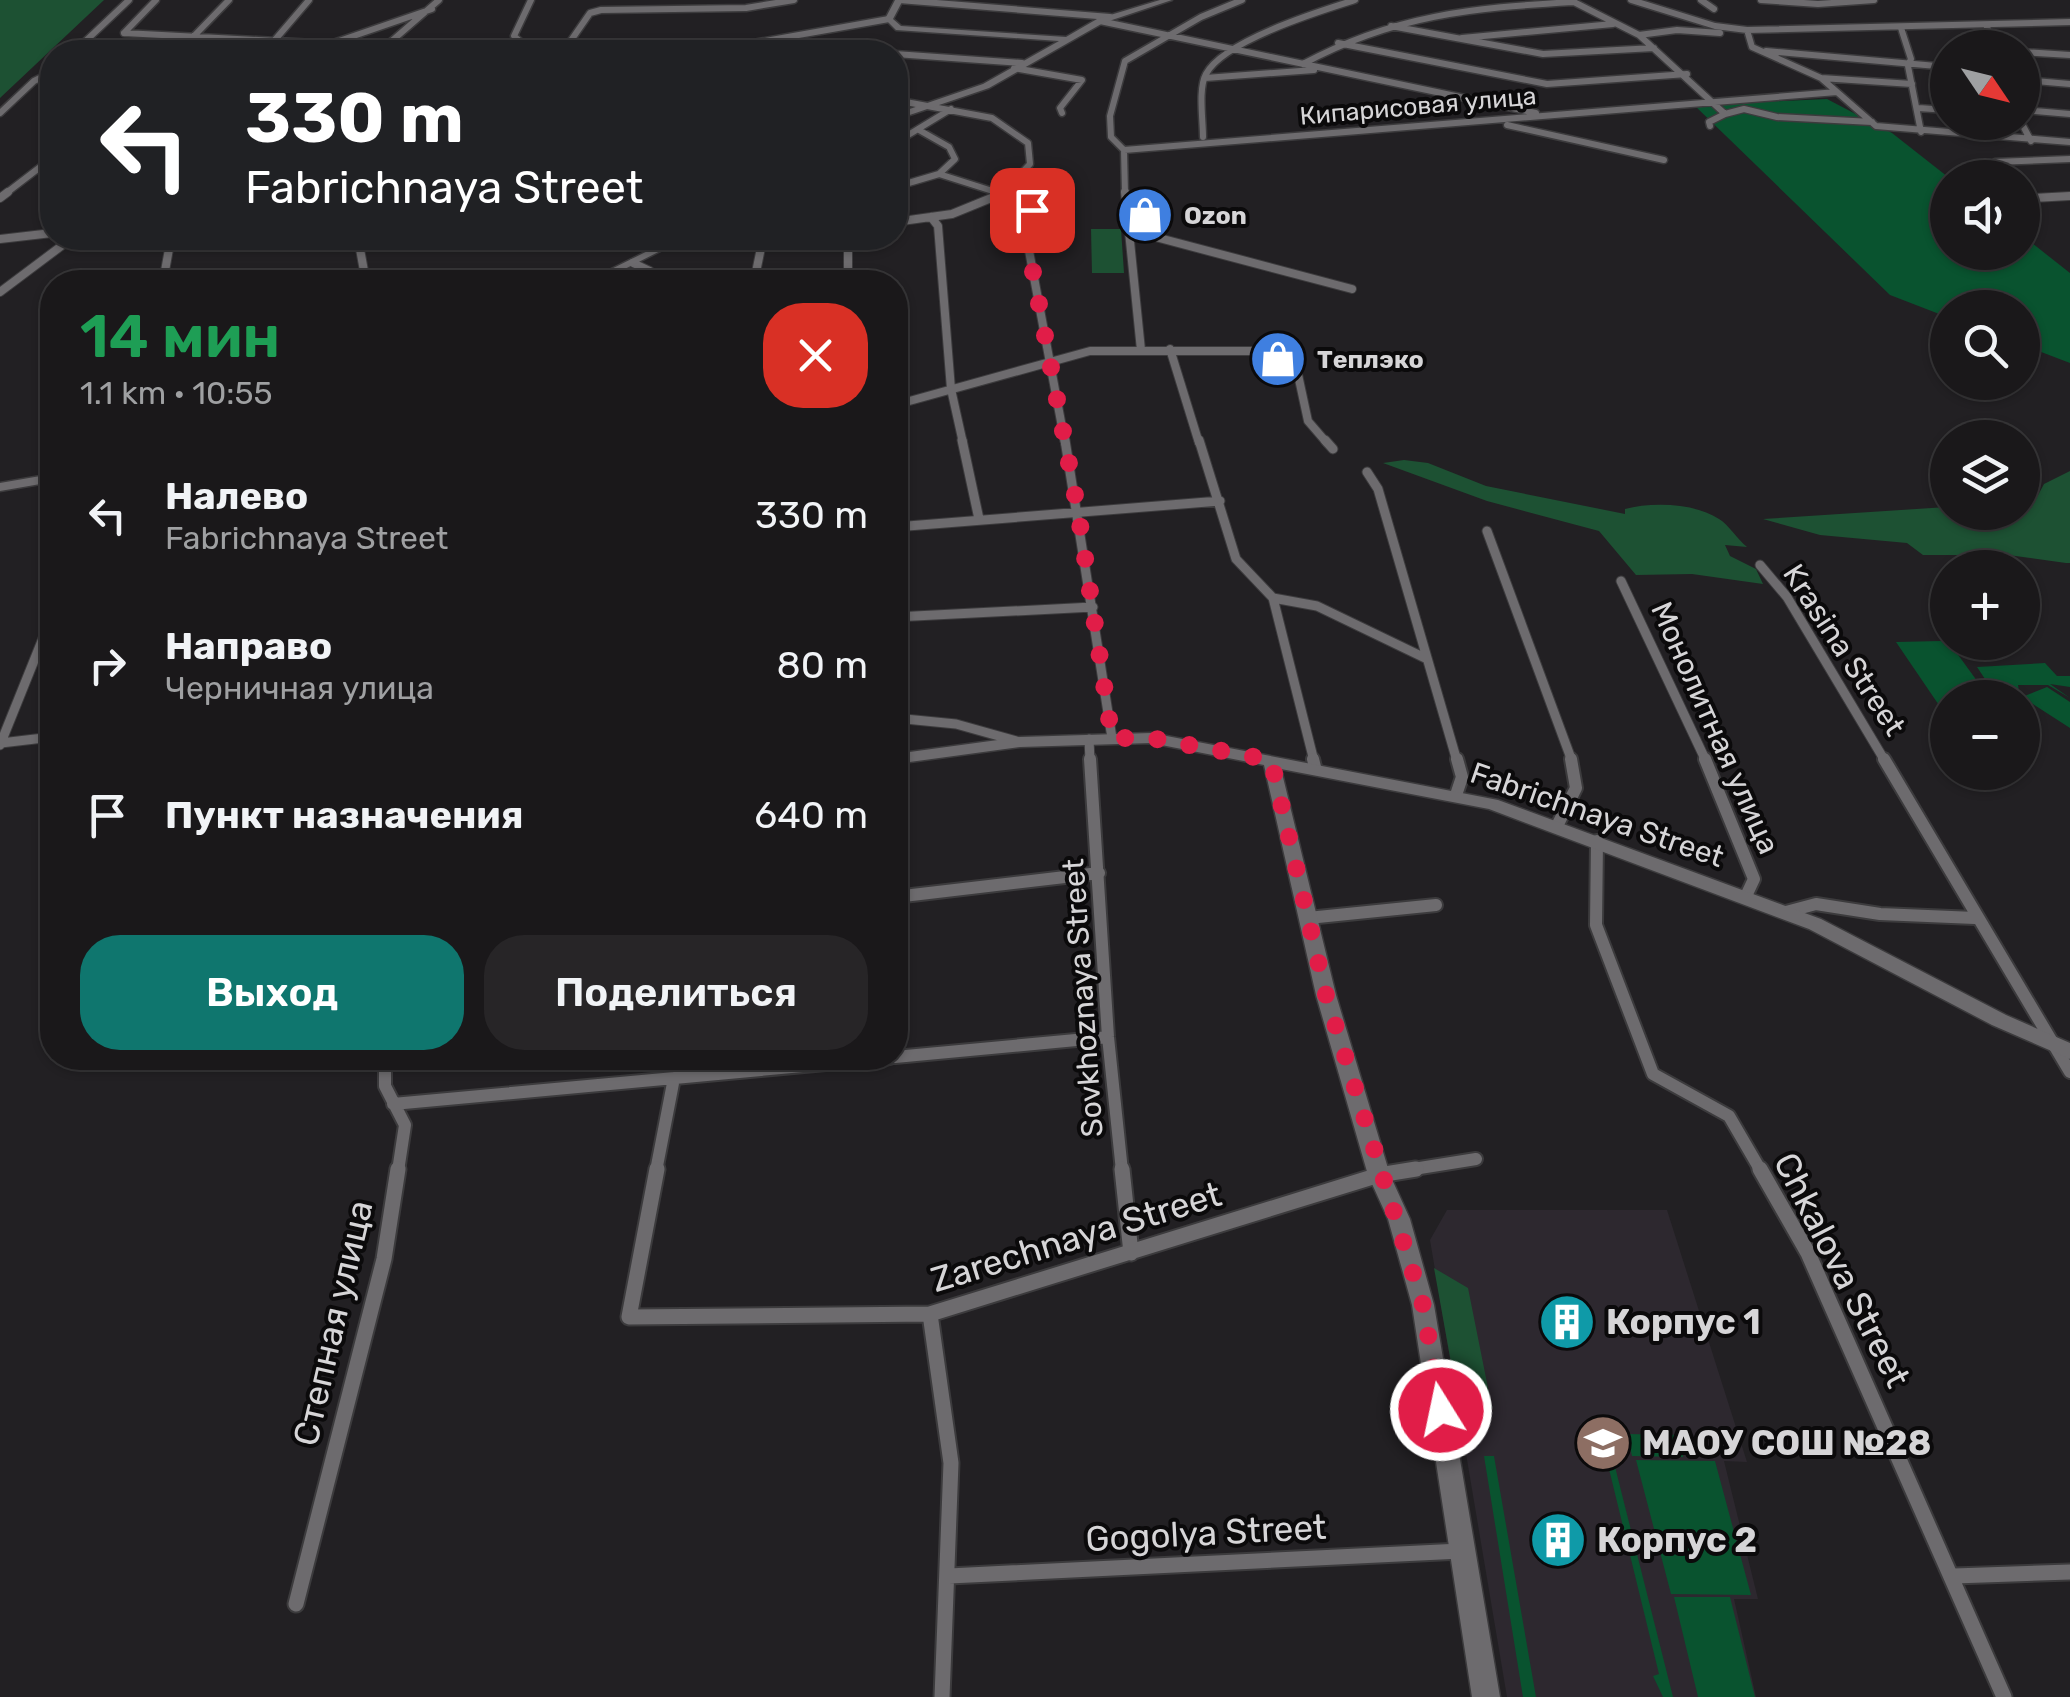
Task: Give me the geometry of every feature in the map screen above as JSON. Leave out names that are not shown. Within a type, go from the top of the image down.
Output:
[{"type":"street","points":[[87,40],[129,0]]},
{"type":"street","points":[[156,0],[124,33],[274,40],[309,0]]},
{"type":"street","points":[[194,36],[229,0]]},
{"type":"street","points":[[394,40],[440,0]]},
{"type":"street","points":[[522,40],[514,36],[515,26],[530,0]]},
{"type":"street","points":[[570,40],[590,14],[746,8],[794,0]]},
{"type":"street","points":[[888,20],[899,0],[1110,17]]},
{"type":"street","points":[[908,113],[986,86],[1064,38],[1100,21],[1168,0]]},
{"type":"street","points":[[1141,350],[1124,150],[1110,137],[1110,116],[1125,61],[1166,36],[1242,0]]},
{"type":"street","points":[[1203,137],[1205,78],[1212,66],[1278,26],[1355,0]]},
{"type":"street","points":[[1630,0],[1748,32]]},
{"type":"street","points":[[1700,0],[1714,8]]},
{"type":"street","points":[[1763,1],[1818,4],[1874,0]]},
{"type":"street","points":[[1303,64],[1338,43],[1431,12],[1571,1],[1639,34],[1720,107],[1776,117],[1840,115],[1861,110]]},
{"type":"street","points":[[343,40],[432,9]]},
{"type":"street","points":[[772,40],[888,20],[906,29],[1064,38]]},
{"type":"street","points":[[1100,21],[1544,115]]},
{"type":"street","points":[[1639,34],[2070,22]]},
{"type":"street","points":[[1458,38],[1617,24]]},
{"type":"street","points":[[1386,25],[1543,54],[1654,48]]},
{"type":"street","points":[[1986,25],[1988,30]]},
{"type":"street","points":[[1901,28],[1912,59],[1909,63],[1921,132]]},
{"type":"street","points":[[1748,32],[1757,49],[1820,78],[1874,124]]},
{"type":"street","points":[[1338,43],[1548,84],[1686,74]]},
{"type":"street","points":[[1757,49],[1930,65]]},
{"type":"street","points":[[2040,53],[2070,55]]},
{"type":"street","points":[[908,55],[1018,66],[1082,80],[1060,108],[1062,113]]},
{"type":"street","points":[[1205,78],[1323,68]]},
{"type":"street","points":[[1820,78],[1912,84]]},
{"type":"street","points":[[0,113],[40,79]]},
{"type":"street","points":[[2040,82],[2070,84]]},
{"type":"street","name":"Кипарисовая улица","points":[[1124,150],[1544,115],[1720,107],[1836,92]]},
{"type":"street","points":[[908,102],[992,118],[1028,144],[1030,164],[1004,195],[962,211],[908,220]]},
{"type":"street","points":[[1710,126],[1720,107]]},
{"type":"street","points":[[1918,108],[1930,109]]},
{"type":"street","points":[[908,136],[952,109]]},
{"type":"street","points":[[2040,112],[2070,114]]},
{"type":"street","points":[[1840,115],[1921,132],[2070,142]]},
{"type":"street","points":[[1493,122],[1664,160]]},
{"type":"street","points":[[908,183],[939,174],[955,158],[954,153],[919,130]]},
{"type":"street","points":[[2040,160],[2070,159]]},
{"type":"street","points":[[0,198],[40,167]]},
{"type":"street","points":[[939,174],[1004,195],[1032,210],[1024,224],[1078,511],[1112,738]]},
{"type":"street","points":[[2040,198],[2070,196]]},
{"type":"street","points":[[931,217],[938,226],[951,390],[978,519]]},
{"type":"street","points":[[1130,230],[1352,289]]},
{"type":"street","points":[[0,239],[40,234]]},
{"type":"street","points":[[0,292],[56,250]]},
{"type":"street","points":[[618,270],[658,250]]},
{"type":"street","points":[[633,263],[648,270]]},
{"type":"street","points":[[1170,349],[1236,560],[1273,598],[1315,767]]},
{"type":"street","points":[[908,402],[1090,351],[1284,351],[1294,356],[1308,421],[1332,449]]},
{"type":"street","points":[[1367,472],[1378,489],[1462,777],[1456,795]]},
{"type":"street","points":[[0,487],[40,480]]},
{"type":"street","points":[[908,526],[1220,500]]},
{"type":"street","points":[[1487,531],[1574,767],[1576,788],[1557,826]]},
{"type":"street","name":"Krasina Street","points":[[1760,565],[1787,597],[1948,863],[1975,918],[2062,1048],[2070,1072]]},
{"type":"street","name":"Монолитная улица","points":[[1622,581],[1722,796],[1754,879],[1746,896]]},
{"type":"street","points":[[1273,598],[1317,606],[1425,658]]},
{"type":"street","points":[[908,617],[1093,607]]},
{"type":"street","points":[[0,744],[40,651]]},
{"type":"street","points":[[908,719],[956,724],[1020,742]]},
{"type":"street","name":"Fabrichnaya Street","points":[[908,757],[1020,742],[1151,738],[1456,795],[1557,826],[1786,912],[2062,1048]]},
{"type":"street","points":[[0,744],[40,739]]},
{"type":"street","name":"Sovkhoznaya Street","points":[[1089,739],[1108,1037],[1131,1253]]},
{"type":"street","points":[[1271,760],[1308,918],[1379,1176],[1399,1219],[1423,1305],[1466,1551],[1486,1697]]},
{"type":"street","name":"Chkalova Street","points":[[1597,841],[1596,925],[1653,1074],[1729,1116],[1808,1254],[1954,1576],[2004,1697]]},
{"type":"street","points":[[908,896],[1099,874]]},
{"type":"street","points":[[1786,912],[1816,904],[1880,914],[1975,918]]},
{"type":"street","points":[[1308,918],[1436,905]]},
{"type":"street","points":[[908,1056],[1108,1037]]},
{"type":"street","name":"Степная улица","points":[[296,1604],[384,1260],[406,1126],[385,1086],[385,1070]]},
{"type":"street","points":[[393,1104],[757,1070]]},
{"type":"street","name":"Zarechnaya Street","points":[[674,1078],[629,1316],[930,1314],[1379,1176],[1476,1159]]},
{"type":"street","points":[[930,1314],[952,1463],[942,1697]]},
{"type":"street","name":"Gogolya Street","points":[[949,1576],[1466,1551]]},
{"type":"street","points":[[1954,1576],[2070,1572]]},
{"type":"shaded area","name":"МАОУ СОШ №28","points":[[1447,1210],[1667,1210],[1747,1462],[1724,1461],[1758,1599],[1734,1599],[1756,1697],[1507,1697],[1430,1240]]},
{"type":"green space","points":[[0,0],[104,0],[62,40],[40,40],[40,60],[0,98]]},
{"type":"green space","points":[[1827,99],[1892,133],[1930,163],[1930,270],[2040,270],[2040,249],[2070,273],[2070,363],[2040,352],[2040,290],[1930,290],[1930,310],[1890,295],[1694,105]]},
{"type":"green space","points":[[1091,229],[1121,229],[1124,273],[1092,273]]},
{"type":"green space","points":[[1383,463],[1428,463],[1486,486],[1625,514],[1625,509],[1648,505],[1698,510],[1723,522],[1747,547],[1725,545],[1730,556],[1756,569],[1763,584],[1692,574],[1636,575],[1599,531],[1487,501]]},
{"type":"green space","points":[[2070,471],[2070,563],[2040,559],[2040,550],[1930,550],[1930,555],[1923,555],[1907,543],[1820,535],[1763,519],[1930,508],[1930,530],[2040,530],[2040,491],[2044,484]]},
{"type":"green space","points":[[1930,641],[1930,660],[1962,660],[1976,680],[1930,680],[1930,692],[1896,642]]},
{"type":"green space","points":[[2045,663],[2057,676],[2070,676],[2070,687],[2050,684],[2070,698],[2048,685],[2040,685],[2040,680],[1986,680],[1977,667]]},
{"type":"green space","points":[[2047,687],[2070,702],[2070,728],[2040,709],[2040,690]]},
{"type":"green space","points":[[1434,1268],[1468,1288],[1492,1408],[1459,1407]]},
{"type":"green space","points":[[1606,1431],[1673,1697],[1663,1697],[1653,1676],[1659,1674],[1600,1432]]},
{"type":"green space","points":[[1627,1434],[1679,1435],[1683,1457],[1632,1456]]},
{"type":"green space","points":[[1484,1456],[1494,1456],[1536,1697],[1523,1697]]},
{"type":"green space","points":[[1636,1460],[1715,1461],[1751,1595],[1671,1594]]},
{"type":"green space","points":[[1674,1597],[1730,1597],[1755,1697],[1698,1697]]},
{"type":"place","name":"Ozon","points":[[1145,215]]},
{"type":"place","name":"Теплэко","points":[[1278,359]]},
{"type":"place","name":"Корпус 1","points":[[1567,1322]]},
{"type":"place","name":"МАОУ СОШ №28","points":[[1603,1443]]},
{"type":"place","name":"Корпус 2","points":[[1558,1540]]},
{"type":"route","points":[[1032,210],[1024,224],[1078,511],[1112,738],[1151,738],[1271,760],[1326,995],[1379,1176],[1399,1219],[1423,1305],[1441,1410]]}]
